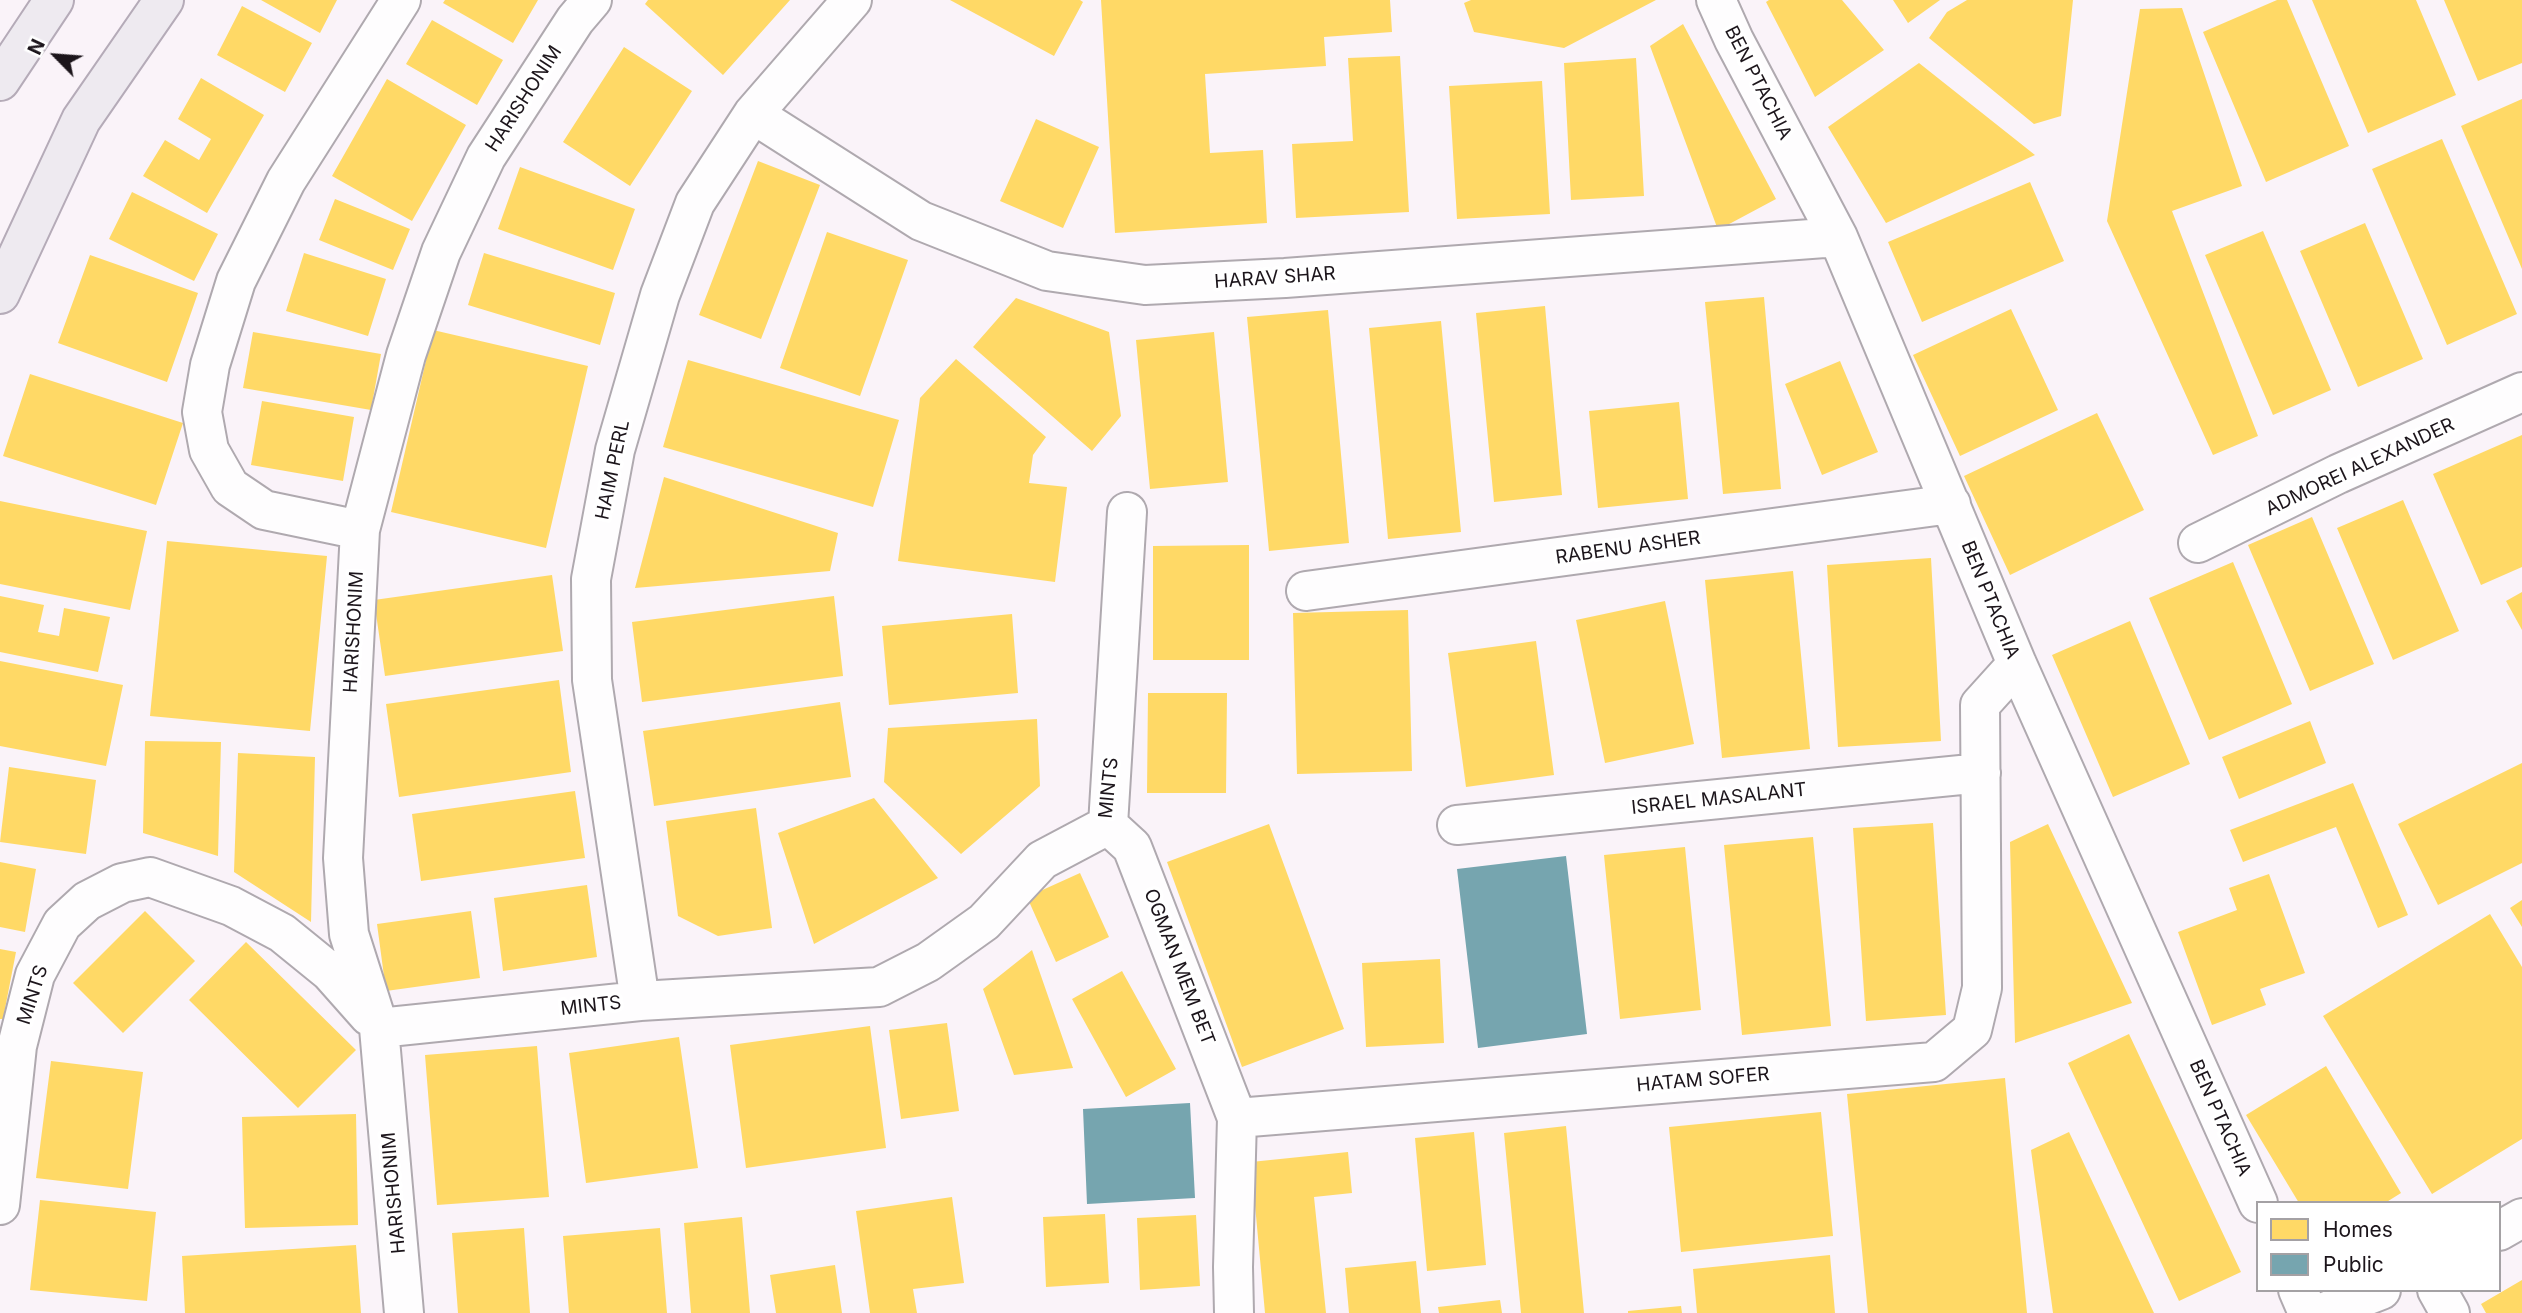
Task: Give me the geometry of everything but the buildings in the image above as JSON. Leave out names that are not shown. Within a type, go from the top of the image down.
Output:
[{"type":"main road","points":[[0,81],[54,0]]},
{"type":"main road","points":[[0,294],[81,120],[164,0]]},
{"type":"street","points":[[360,530],[264,510],[230,487],[209,450],[202,412],[210,365],[236,281],[286,181],[401,0]]},
{"type":"street","name":"HARISHONIM","points":[[404,1313],[379,1028],[349,934],[343,858],[360,530],[406,355],[441,251],[486,156],[575,20],[592,0]]},
{"type":"street","name":"HAIM PERL","points":[[640,1001],[592,680],[591,579],[615,450],[660,295],[695,203],[753,114],[852,0]]},
{"type":"street","name":"BEN PTACHIA","points":[[1716,0],[1734,40],[1838,237],[2017,664],[2257,1201]]},
{"type":"street","name":"HARAV SHAR","points":[[753,114],[922,221],[1047,271],[1145,285],[1285,278],[1838,237]]},
{"type":"street","name":"ADMOREI ALEXANDER","points":[[2198,543],[2339,474],[2522,392]]},
{"type":"street","name":"RABENU ASHER","points":[[1306,592],[1951,504]]},
{"type":"street","name":"MINTS","points":[[0,1205],[17,1046],[35,975],[62,924],[87,901],[122,883],[150,877],[231,906],[282,933],[330,972],[379,1028],[640,1001],[879,987],[929,962],[984,922],[1042,860],[1108,825],[1127,512]]},
{"type":"street","name":"HATAM SOFER","points":[[1237,1118],[1934,1062],[1972,1030],[1982,988],[1980,705],[2017,664]]},
{"type":"street","name":"ISRAEL MASALANT","points":[[1457,825],[1981,773]]},
{"type":"street","name":"OGMAN MEM BET","points":[[1108,825],[1132,847],[1237,1118]]},
{"type":"street","points":[[1234,1313],[1237,1118]]},
{"type":"street","points":[[2501,1230],[2522,1219]]},
{"type":"street","points":[[2299,1292],[2308,1313]]},
{"type":"street","points":[[2322,1313],[2376,1292]]},
{"type":"street","points":[[2438,1292],[2450,1313]]}]
